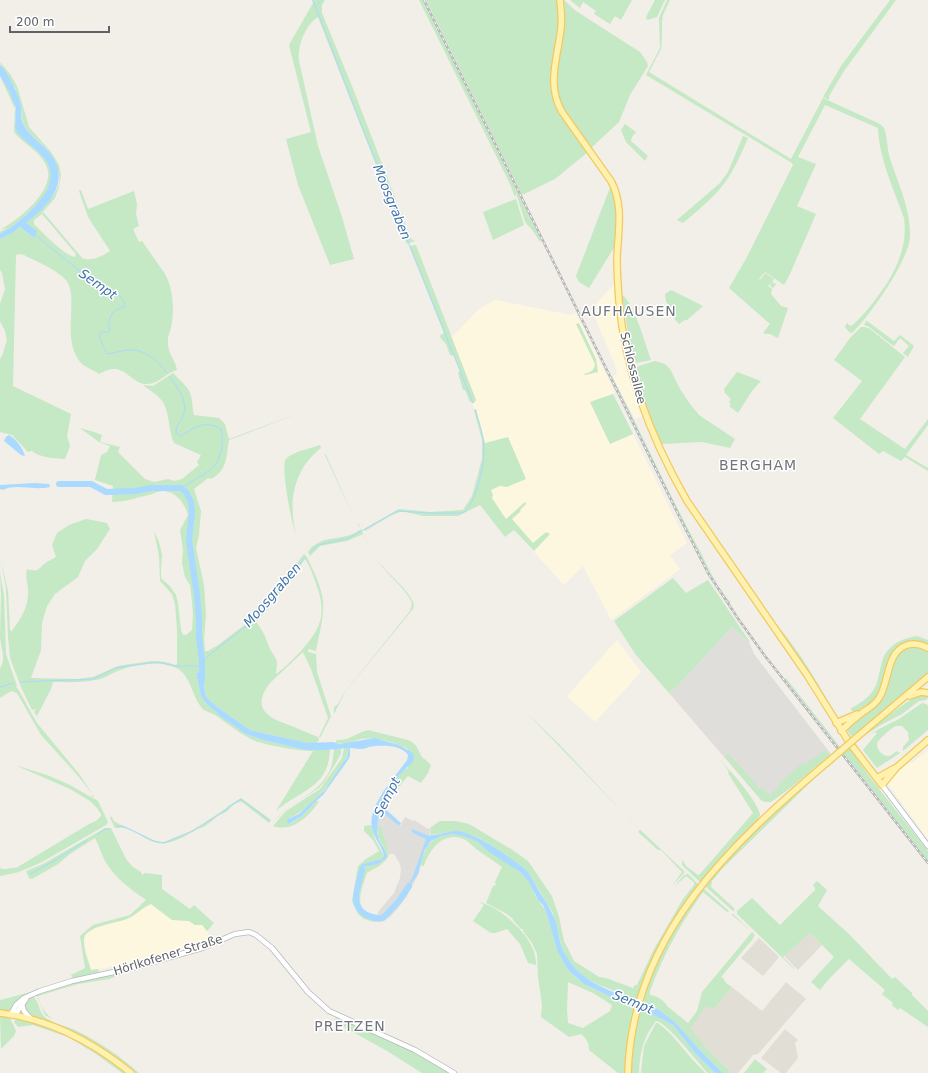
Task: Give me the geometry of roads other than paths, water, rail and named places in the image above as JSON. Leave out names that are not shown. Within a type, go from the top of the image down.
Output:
[{"type":"main road","name":"Schlossallee","points":[[560,0],[561,30],[554,73],[556,99],[562,112],[611,180],[616,192],[619,212],[617,260],[619,304],[625,340],[640,400],[659,446],[687,501],[808,675],[841,731],[884,788]]},
{"type":"main road","points":[[841,731],[861,713],[873,705],[882,694],[891,664],[897,652],[903,647],[911,644],[918,644],[928,648]]},
{"type":"main road","points":[[871,726],[877,718],[928,677]]},
{"type":"main road","points":[[628,1073],[633,1032],[638,1008],[645,986],[666,940],[679,917],[707,878],[761,820],[857,737],[928,682]]},
{"type":"main road","points":[[910,696],[921,692],[928,693]]},
{"type":"main road","points":[[836,723],[861,713]]},
{"type":"main road","points":[[877,778],[897,767],[928,740]]},
{"type":"main road","points":[[884,788],[897,767]]},
{"type":"main road","points":[[0,1013],[31,1019],[68,1032],[107,1054],[131,1073]]},
{"type":"street","points":[[884,788],[928,846]]},
{"type":"street","name":"Hörlkofener Straße","points":[[13,1015],[16,1005],[28,996],[72,981],[132,968],[202,948],[240,932],[249,932],[256,935],[272,948],[308,992],[329,1011],[415,1050],[454,1073]]},
{"type":"street","points":[[13,1015],[28,996]]},
{"type":"street","points":[[22,1004],[24,1011],[31,1019]]},
{"type":"water","points":[[0,65],[18,95],[25,127],[47,150],[55,161],[58,171],[56,190],[43,208],[26,223],[37,231],[34,238],[20,227],[11,234],[0,239],[0,234],[20,220],[45,194],[50,181],[50,171],[44,157],[17,132],[15,126],[16,108],[9,91],[0,76]]},
{"type":"water","points":[[9,435],[19,444],[25,456],[21,455],[4,441]]},
{"type":"water","points":[[35,483],[49,484],[50,487],[14,487],[3,490],[0,489],[0,485]]},
{"type":"water","points":[[203,672],[205,694],[208,699],[250,730],[307,743],[333,742],[339,744],[375,738],[399,745],[413,753],[413,762],[399,775],[383,807],[401,823],[399,826],[381,811],[379,815],[377,834],[386,852],[386,858],[376,864],[364,866],[361,878],[359,878],[362,864],[382,859],[384,856],[373,832],[372,819],[374,810],[383,792],[407,760],[408,755],[405,751],[390,746],[374,746],[361,749],[350,748],[350,756],[348,760],[323,795],[303,815],[289,824],[287,822],[288,819],[299,814],[325,790],[347,757],[349,748],[306,750],[263,740],[246,734],[220,716],[204,701],[201,696],[196,673]]},
{"type":"water","points":[[412,829],[426,835],[436,835],[453,831],[464,832],[492,846],[525,869],[550,908],[556,922],[562,948],[575,968],[584,976],[603,988],[637,1000],[635,1005],[609,996],[584,984],[571,973],[558,952],[543,905],[538,900],[529,882],[520,872],[472,839],[452,834],[441,836],[431,841],[424,851],[418,874],[405,892],[413,876],[426,839],[413,833],[411,831]]},
{"type":"water","points":[[643,1003],[658,1009],[675,1022],[723,1073],[715,1073],[695,1053],[673,1025],[641,1009]]},
{"type":"waterway","name":"Moosgraben","points":[[313,0],[362,127],[473,403]]},
{"type":"waterway","points":[[317,5],[322,0]]},
{"type":"waterway","name":"Sempt","points":[[34,234],[97,285],[120,296],[125,304],[124,307],[115,310],[112,314],[108,323],[110,329],[108,332],[102,332],[99,334],[103,347],[108,354],[127,350],[136,350],[151,357],[167,373]]},
{"type":"waterway","name":"Sempt","points":[[170,377],[182,395],[185,406],[183,416],[177,426],[176,433],[181,436],[196,427],[210,425],[221,429],[222,434],[222,449],[213,467],[181,488]]},
{"type":"waterway","name":"Moosgraben","points":[[311,552],[318,545],[349,538],[397,511],[463,513],[468,509],[475,494],[484,457],[484,445],[475,410]]},
{"type":"waterway","name":"Sempt","points":[[59,484],[91,484],[106,492],[135,491],[151,488],[181,488],[186,492],[191,502],[192,512],[189,541],[197,595],[202,680]]},
{"type":"waterway","name":"Moosgraben","points":[[202,662],[249,624],[262,611],[305,558]]},
{"type":"waterway","points":[[21,682],[94,679],[115,668],[158,662],[175,666],[197,666],[202,670]]},
{"type":"waterway","points":[[0,687],[13,683]]},
{"type":"waterway","points":[[117,827],[123,826],[154,841],[164,843],[190,832],[227,810],[228,807],[241,799],[269,820]]},
{"type":"waterway","points":[[98,834],[103,830],[109,829]]},
{"type":"waterway","points":[[30,874],[87,840]]},
{"type":"waterway","name":"Sempt","points":[[362,870],[357,890],[357,906],[366,915],[374,918],[383,918],[399,901],[409,886]]},
{"type":"railway","points":[[424,0],[708,573],[765,656],[928,863]]},
{"type":"district","name":"AUFHAUSEN","points":[[629,311]]},
{"type":"district","name":"BERGHAM","points":[[758,465]]},
{"type":"district","name":"PRETZEN","points":[[350,1026]]}]
